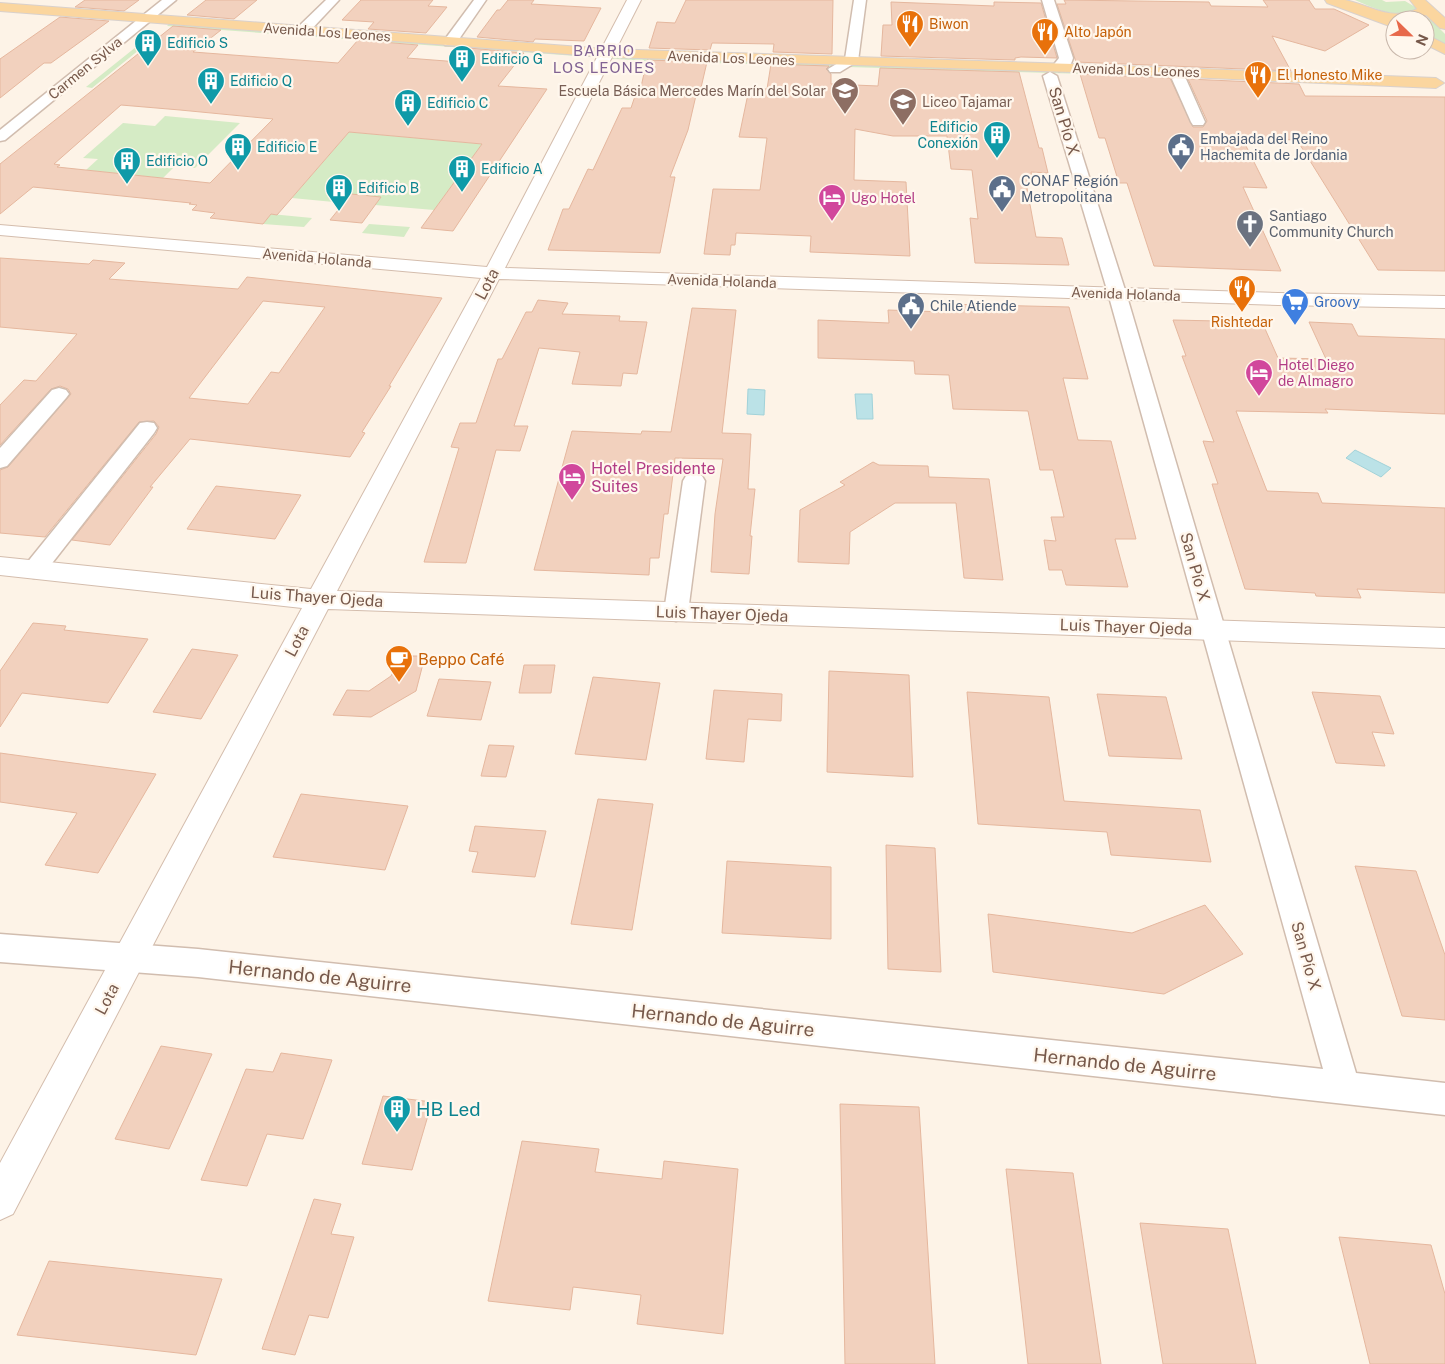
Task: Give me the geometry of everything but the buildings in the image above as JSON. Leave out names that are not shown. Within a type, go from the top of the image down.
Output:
[{"type":"main road","points":[[1332,0],[1385,20]]},
{"type":"main road","points":[[1373,15],[1414,16],[1420,14],[1421,3]]},
{"type":"main road","points":[[1421,3],[1445,25]]},
{"type":"main road","name":"Avenida Los Leones","points":[[0,7],[143,22],[605,58],[835,69],[1055,71],[1136,77],[1284,78]]},
{"type":"main road","name":"Avenida Los Leones","points":[[0,16],[303,30],[450,42],[605,58],[851,61],[1055,71],[1284,78],[1441,87]]},
{"type":"main road","points":[[1136,77],[1441,87]]},
{"type":"street","name":"Carmen Sylva","points":[[0,137],[170,0]]},
{"type":"street","points":[[303,30],[333,0]]},
{"type":"street","points":[[450,42],[480,0]]},
{"type":"street","name":"Lota","points":[[0,1201],[493,273],[634,0]]},
{"type":"street","points":[[835,69],[851,61],[860,0]]},
{"type":"street","name":"San Pío X","points":[[1048,0],[1066,58],[1065,63],[1055,71],[1344,1088]]},
{"type":"street","points":[[1179,79],[1198,122]]},
{"type":"street","name":"Avenida Holanda","points":[[0,230],[493,273],[1118,294],[1445,302]]},
{"type":"street","points":[[0,460],[59,394]]},
{"type":"street","points":[[34,570],[147,428]]},
{"type":"street","points":[[676,612],[694,481]]},
{"type":"street","name":"Luis Thayer Ojeda","points":[[0,566],[320,599],[1445,638]]},
{"type":"street","name":"Hernando de Aguirre","points":[[0,948],[240,967],[1445,1100]]},
{"type":"green space","points":[[1355,0],[1405,1],[1417,8],[1414,10],[1385,10],[1385,12]]},
{"type":"green space","points":[[169,24],[647,59],[1154,74],[1157,76],[644,61],[167,26]]},
{"type":"green space","points":[[1435,24],[1445,34],[1445,45],[1435,40]]},
{"type":"green space","points":[[151,35],[171,37],[165,42],[150,41],[92,88],[86,87]]},
{"type":"green space","points":[[165,116],[240,123],[195,168],[175,166],[163,178],[86,170],[98,159],[83,158],[123,123],[155,126]]},
{"type":"green space","points":[[349,132],[482,144],[434,210],[375,205],[381,197],[344,203],[292,198]]},
{"type":"green space","points":[[271,214],[312,218],[304,227],[263,224]]},
{"type":"green space","points":[[369,224],[410,227],[404,237],[362,233]]},
{"type":"water","points":[[748,389],[765,390],[764,415],[747,414]]},
{"type":"water","points":[[855,394],[872,394],[873,419],[857,419]]},
{"type":"water","points":[[1355,450],[1391,468],[1381,477],[1346,458]]},
{"type":"place","name":"Biwon","points":[[910,48]]},
{"type":"place","name":"Alto Japón","points":[[1045,56]]},
{"type":"place","name":"Edificio S","points":[[148,67]]},
{"type":"place","name":"Edificio G","points":[[462,83]]},
{"type":"place","name":"El Honesto Mike","points":[[1258,99]]},
{"type":"place","name":"Edificio Q","points":[[211,105]]},
{"type":"place","name":"Escuela Básica Mercedes Marín del Solar","points":[[845,115]]},
{"type":"place","name":"Liceo Tajamar","points":[[903,126]]},
{"type":"place","name":"Edificio C","points":[[408,127]]},
{"type":"place","name":"Edificio Conexión","points":[[997,159]]},
{"type":"place","name":"Edificio E","points":[[238,171]]},
{"type":"place","name":"Embajada del Reino Hachemita de Jordania","points":[[1181,171]]},
{"type":"place","name":"Edificio O","points":[[127,185]]},
{"type":"place","name":"Edificio A","points":[[462,193]]},
{"type":"place","name":"Edificio B","points":[[339,212]]},
{"type":"place","name":"CONAF Región Metropolitana","points":[[1002,213]]},
{"type":"place","name":"Ugo Hotel","points":[[832,222]]},
{"type":"place","name":"Santiago Community Church","points":[[1250,248]]},
{"type":"place","name":"Rishtedar","points":[[1242,313]]},
{"type":"place","name":"Groovy","points":[[1295,326]]},
{"type":"place","name":"Chile Atiende","points":[[911,330]]},
{"type":"place","name":"Hotel Diego de Almagro","points":[[1259,397]]},
{"type":"place","name":"Hotel Presidente Suites","points":[[572,501]]},
{"type":"place","name":"Beppo Café","points":[[399,683]]},
{"type":"place","name":"HB Led","points":[[397,1133]]},
{"type":"district","name":"BARRIO LOS LEONES","points":[[604,58]]}]
